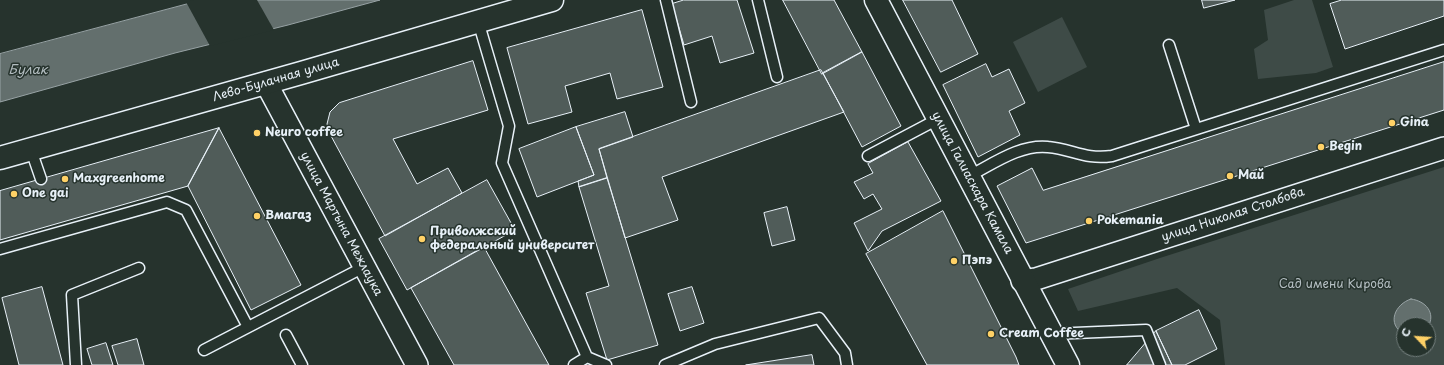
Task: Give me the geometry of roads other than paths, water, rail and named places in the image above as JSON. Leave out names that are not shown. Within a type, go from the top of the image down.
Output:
[{"type":"main road","name":"Лево-Булачная улица","points":[[0,158],[552,0]]},
{"type":"main road","name":"улица Галиаскара Камала","points":[[876,0],[969,176],[1022,281],[1068,365]]},
{"type":"street","name":"улица Мартына Межлаука","points":[[266,83],[416,365]]},
{"type":"street","name":"улица Николая Столбова","points":[[1022,281],[1036,278],[1444,148]]},
{"type":"lane","points":[[666,0],[691,102]]},
{"type":"lane","points":[[758,0],[777,77]]},
{"type":"lane","points":[[478,21],[509,126],[502,163],[587,357],[606,365]]},
{"type":"lane","points":[[1169,45],[1196,130]]},
{"type":"lane","points":[[969,176],[1028,148],[1050,147],[1084,156],[1103,158],[1112,156],[1444,50]]},
{"type":"lane","points":[[868,156],[938,119]]},
{"type":"lane","points":[[31,150],[41,180]]},
{"type":"lane","points":[[0,249],[59,228],[167,202],[186,210],[248,327]]},
{"type":"lane","points":[[204,350],[364,267]]},
{"type":"lane","points":[[76,365],[72,295],[139,268]]},
{"type":"lane","points":[[665,365],[715,344],[819,318],[845,353],[847,365]]},
{"type":"lane","points":[[1051,334],[1146,330],[1160,365]]},
{"type":"lane","points":[[286,335],[302,365]]},
{"type":"lane","points":[[574,365],[587,357]]},
{"type":"water","name":"Булак","points":[[202,0],[380,0],[175,53],[0,102],[0,54]]},
{"type":"water","points":[[1411,299],[1421,302],[1428,308],[1431,317],[1396,317],[1396,327],[1394,320],[1395,315],[1397,310],[1405,302]]},
{"type":"place","name":"Gina","points":[[1392,123]]},
{"type":"place","name":"Neuro coffee","points":[[257,133]]},
{"type":"place","name":"Begin","points":[[1321,147]]},
{"type":"place","name":"Май","points":[[1230,176]]},
{"type":"place","name":"Maxgreenhome","points":[[65,179]]},
{"type":"place","name":"One gai","points":[[14,194]]},
{"type":"place","name":"Вмагаз","points":[[257,216]]},
{"type":"place","name":"Pokemania","points":[[1089,221]]},
{"type":"place","name":"Приволжский федеральный университет","points":[[422,239]]},
{"type":"place","name":"Пэпэ","points":[[954,261]]},
{"type":"place","name":"Cream Coffee","points":[[991,334]]},
{"type":"park label","name":"Сад имени Кирова","points":[[1335,285]]}]
